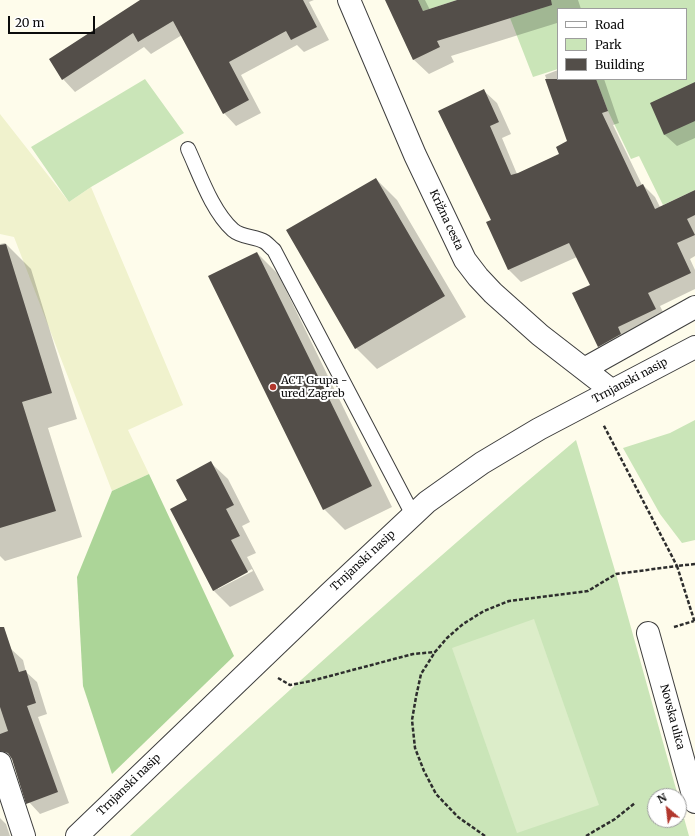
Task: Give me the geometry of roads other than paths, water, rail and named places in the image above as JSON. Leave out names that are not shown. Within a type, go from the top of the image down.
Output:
[{"type":"street","name":"Križna cesta","points":[[349,0],[415,155],[465,260],[493,293],[540,336],[611,390]]},
{"type":"street","points":[[584,369],[695,307]]},
{"type":"street","name":"Trnjanski nasip","points":[[76,836],[427,502],[482,464],[539,429],[611,390],[695,348]]},
{"type":"street","name":"Novska ulica","points":[[648,633],[695,801]]},
{"type":"street","points":[[0,763],[24,836]]},
{"type":"lane","points":[[188,149],[211,200],[224,220],[234,231],[249,238],[265,242],[274,250],[413,515]]},
{"type":"place","name":"ACT Grupa - ured Zagreb","points":[[273,387]]}]
